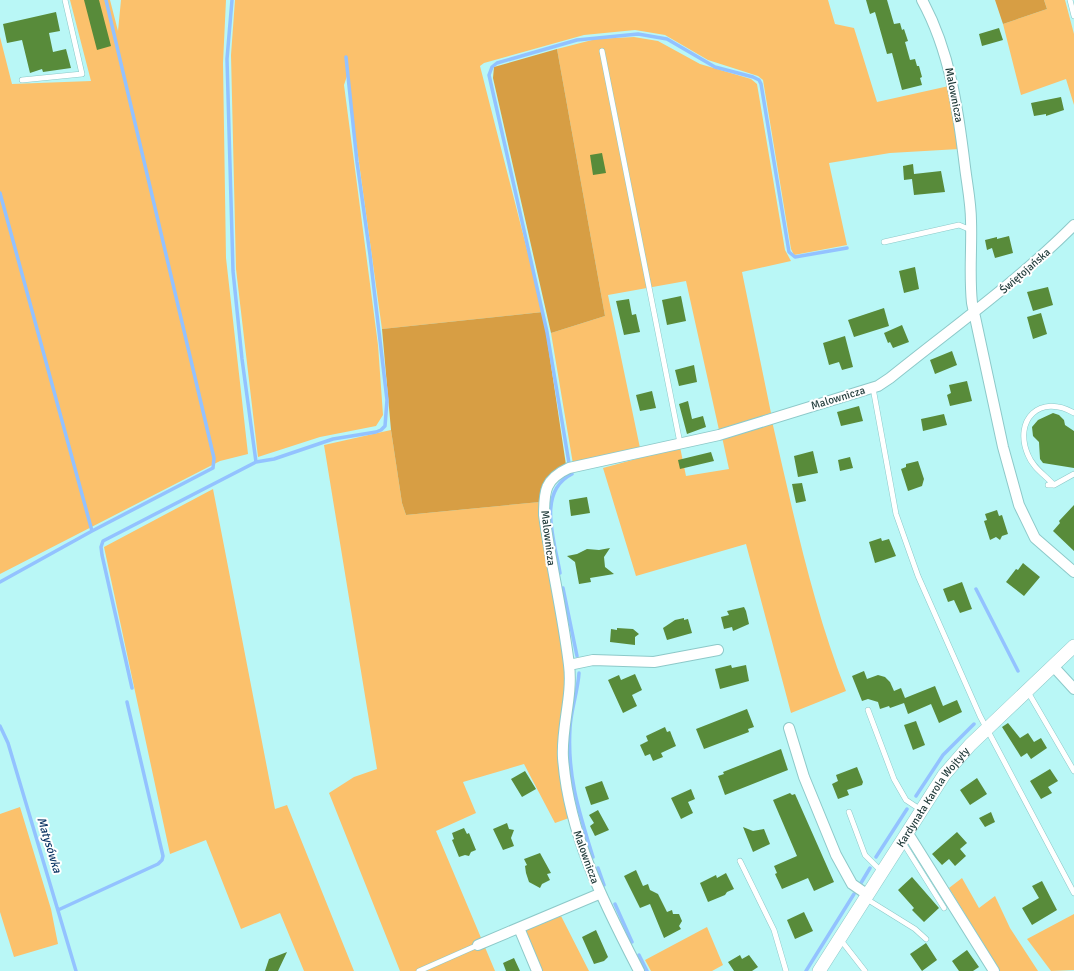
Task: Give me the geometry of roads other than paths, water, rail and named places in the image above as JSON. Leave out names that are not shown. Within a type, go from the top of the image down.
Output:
[{"type":"street","name":"Malownicza","points":[[922,0],[940,37],[953,88],[961,134],[971,230],[970,286],[974,314],[1003,447],[1019,505],[1035,538],[1074,572]]},
{"type":"street","name":"Świętojańska","points":[[974,314],[1044,255],[1074,225]]},
{"type":"street","name":"Malownicza","points":[[639,971],[600,894],[578,836],[567,792],[563,758],[563,737],[570,680],[569,665],[544,515],[544,502],[549,483],[554,476],[569,468],[719,435],[773,417],[873,388],[890,378],[958,324],[974,314]]},
{"type":"street","name":"Kardynała Karola Wojtyły","points":[[819,971],[944,775],[987,729],[1074,646]]},
{"type":"street","points":[[569,665],[592,660],[654,662],[718,650]]},
{"type":"street","points":[[1053,666],[1074,689]]},
{"type":"street","points":[[789,728],[804,777],[836,855],[852,884],[867,896]]},
{"type":"street","points":[[905,836],[994,971]]},
{"type":"street","points":[[478,946],[600,894]]},
{"type":"street","points":[[519,928],[537,971]]},
{"type":"lane","points":[[22,80],[82,74],[65,0]]},
{"type":"lane","points":[[1070,0],[1074,16]]},
{"type":"lane","points":[[602,51],[680,443]]},
{"type":"lane","points":[[884,242],[958,225],[971,230]]},
{"type":"lane","points":[[873,388],[889,480],[901,531],[918,576],[987,729],[1074,893]]},
{"type":"lane","points":[[1054,485],[1036,468],[1028,455],[1024,441],[1025,426],[1031,413],[1045,407],[1061,407],[1074,413]]},
{"type":"lane","points":[[1048,485],[1054,485],[1074,474]]},
{"type":"lane","points":[[1027,691],[1074,771]]},
{"type":"lane","points":[[868,710],[894,779],[906,800],[922,810]]},
{"type":"lane","points":[[849,812],[865,855],[882,872]]},
{"type":"lane","points":[[905,836],[944,908]]},
{"type":"lane","points":[[740,861],[774,930],[786,971]]},
{"type":"lane","points":[[867,896],[915,929],[926,939]]},
{"type":"lane","points":[[840,939],[865,971]]},
{"type":"lane","points":[[419,971],[478,946]]},
{"type":"waterway","points":[[92,531],[213,468],[214,458],[106,0]]},
{"type":"waterway","points":[[232,0],[227,59],[233,271],[242,359],[256,462]]},
{"type":"waterway","points":[[569,463],[547,332],[489,75],[492,67],[497,63],[577,40],[638,34],[667,39],[715,67],[759,80],[761,84],[789,252],[795,257],[847,248]]},
{"type":"waterway","points":[[132,688],[102,555],[101,547],[103,541],[256,462],[274,459],[333,439],[376,432],[385,426],[387,400],[370,255],[357,162],[346,57]]},
{"type":"waterway","points":[[0,193],[92,531],[0,582]]},
{"type":"waterway","points":[[560,573],[552,533],[551,505],[554,493],[561,482],[572,474]]},
{"type":"waterway","points":[[563,588],[577,656]]},
{"type":"waterway","points":[[976,589],[1018,671]]},
{"type":"waterway","points":[[579,673],[570,728],[570,762],[575,794],[593,857]]},
{"type":"waterway","points":[[58,910],[158,864],[162,860],[163,856],[127,702]]},
{"type":"waterway","points":[[916,796],[943,755],[974,724]]},
{"type":"waterway","name":"Matysówka","points":[[0,726],[8,743],[76,971]]},
{"type":"waterway","points":[[876,857],[907,809]]},
{"type":"waterway","points":[[598,868],[604,885]]},
{"type":"waterway","points":[[861,883],[870,868]]},
{"type":"waterway","points":[[806,971],[854,894]]},
{"type":"waterway","points":[[615,904],[632,942]]},
{"type":"waterway","points":[[639,955],[647,971]]}]
